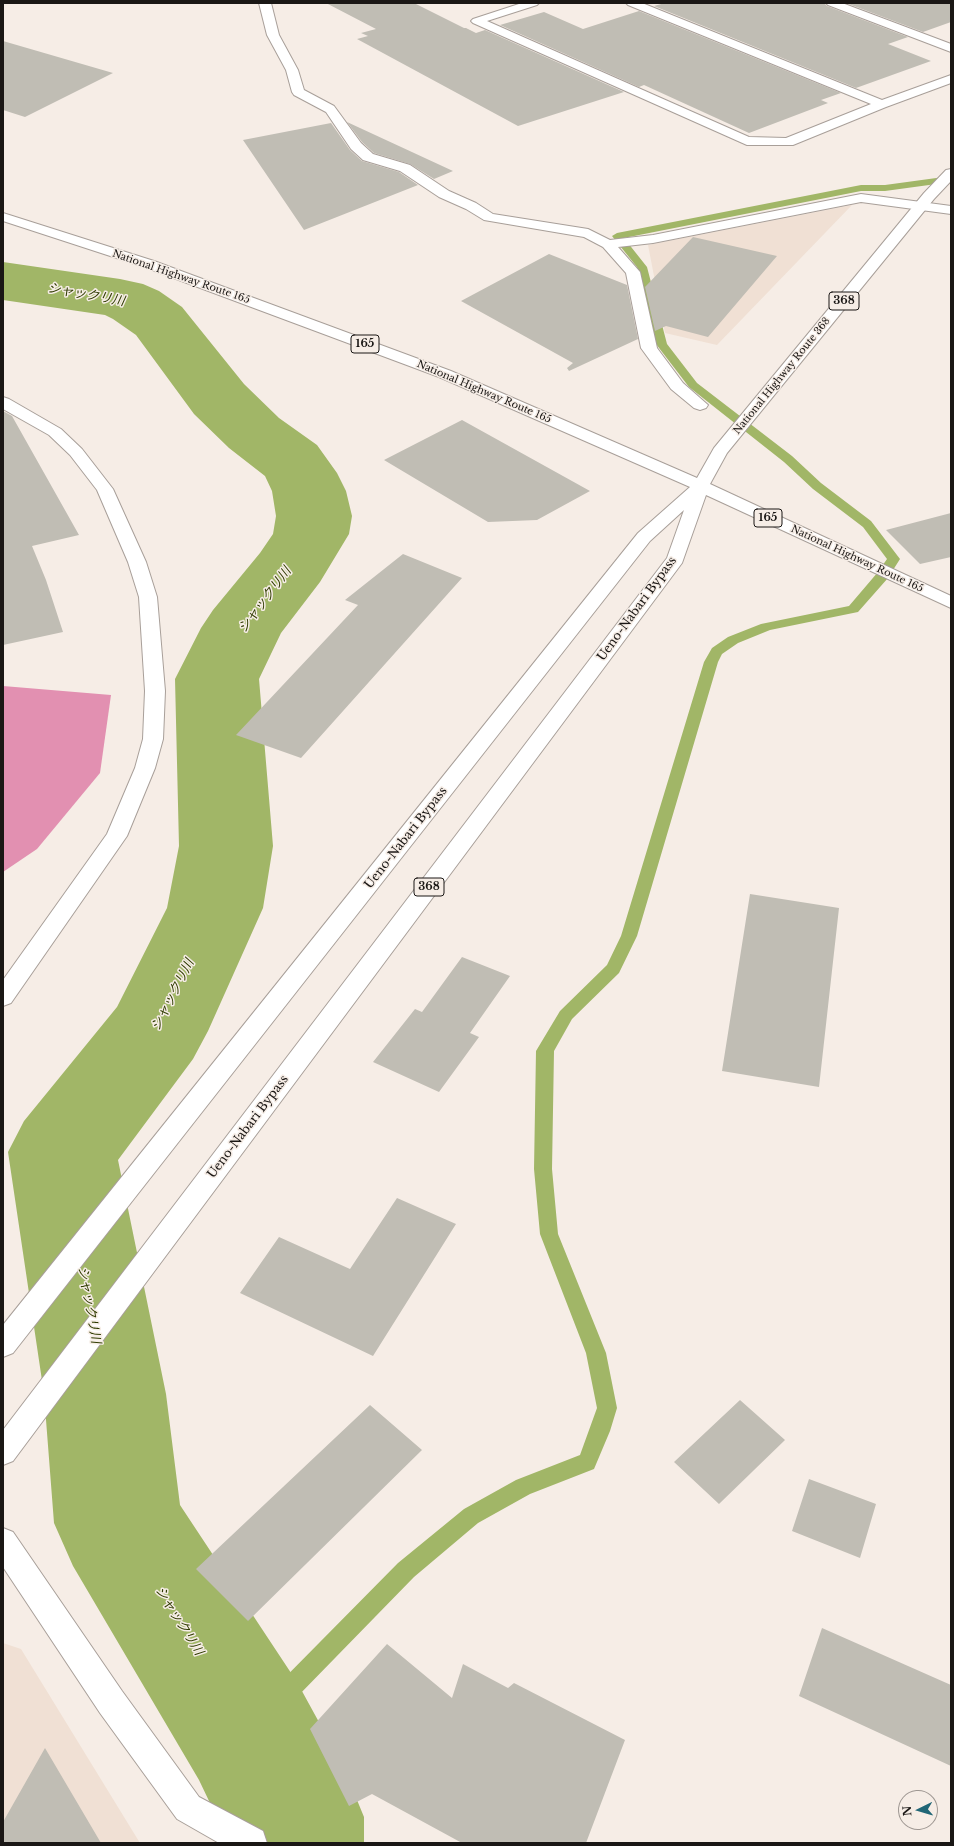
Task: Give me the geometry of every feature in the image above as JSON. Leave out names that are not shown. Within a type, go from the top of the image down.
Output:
[{"type":"main road","points":[[265,3],[275,38],[294,70],[297,79],[298,92],[330,109],[356,146],[368,157],[405,168],[444,194],[471,206],[489,217],[588,233],[611,244],[632,272],[650,348],[677,386],[700,405]]},
{"type":"main road","points":[[533,3],[477,21],[747,141],[788,142],[882,104],[951,79]]},
{"type":"main road","points":[[632,3],[882,104]]},
{"type":"main road","points":[[832,3],[951,48]]},
{"type":"main road","name":"National Highway Route 368","points":[[701,486],[720,451],[925,201],[951,173]]},
{"type":"main road","points":[[611,244],[653,239],[861,198],[925,201],[951,210]]},
{"type":"main road","name":"National Highway Route 165","points":[[3,217],[149,264],[445,374],[701,486],[944,599]]},
{"type":"main road","points":[[3,402],[55,432],[76,452],[105,489],[138,562],[148,597],[155,691],[153,739],[145,768],[116,836],[3,997]]},
{"type":"main road","name":"Ueno-Nabari Bypass","points":[[10,1336],[644,537],[701,486]]},
{"type":"main road","name":"Ueno-Nabari Bypass","points":[[3,1452],[676,559],[701,486]]},
{"type":"main road","points":[[3,1542],[111,1702],[188,1808],[251,1843]]},
{"type":"shaded area","points":[[852,205],[717,345],[665,333],[648,245]]},
{"type":"shaded area","points":[[3,686],[111,695],[100,773],[37,849],[3,872]]},
{"type":"shaded area","points":[[3,1643],[21,1649],[140,1843],[3,1843]]},
{"type":"building","points":[[326,3],[414,3],[464,28],[476,33],[485,30],[624,92],[518,126],[357,39],[368,36],[361,33],[376,29]]},
{"type":"building","points":[[665,3],[824,3],[827,6],[908,37],[888,44],[931,61],[856,88],[654,6]]},
{"type":"building","points":[[846,3],[951,3],[951,22],[923,32]]},
{"type":"building","points":[[639,11],[841,93],[821,100],[828,103],[749,133],[644,85],[639,87],[500,25],[544,12],[583,29]]},
{"type":"building","points":[[3,41],[113,73],[25,117],[3,110]]},
{"type":"building","points":[[347,122],[453,171],[434,179],[410,164],[374,153],[362,142]]},
{"type":"building","points":[[331,123],[350,150],[362,161],[399,172],[418,185],[304,230],[243,140]]},
{"type":"building","points":[[693,237],[777,256],[708,337],[666,326],[655,331],[645,287]]},
{"type":"building","points":[[549,254],[627,285],[638,339],[569,371],[567,368],[573,363],[461,301]]},
{"type":"building","points":[[3,411],[12,416],[79,535],[32,546],[46,580],[63,632],[3,645]]},
{"type":"building","points":[[462,420],[590,491],[537,520],[488,522],[384,460]]},
{"type":"building","points":[[951,513],[951,557],[920,564],[886,530]]},
{"type":"building","points":[[403,554],[462,578],[301,758],[236,735],[358,605],[345,600]]},
{"type":"building","points":[[750,894],[839,908],[819,1087],[722,1071]]},
{"type":"building","points":[[462,957],[510,976],[470,1033],[479,1037],[439,1092],[373,1062],[415,1009],[422,1012]]},
{"type":"building","points":[[397,1198],[456,1224],[373,1356],[240,1293],[279,1237],[350,1269]]},
{"type":"building","points":[[740,1400],[785,1440],[719,1504],[674,1462]]},
{"type":"building","points":[[370,1405],[422,1450],[248,1621],[196,1569]]},
{"type":"building","points":[[809,1479],[876,1504],[860,1558],[792,1531]]},
{"type":"building","points":[[822,1628],[951,1685],[951,1766],[799,1696]]},
{"type":"building","points":[[387,1644],[452,1698],[463,1664],[508,1688],[514,1683],[625,1740],[586,1843],[462,1843],[372,1794],[349,1806],[310,1729]]},
{"type":"building","points":[[45,1748],[101,1843],[3,1843],[3,1822]]},
{"type":"waterway","points":[[248,1731],[406,1570],[471,1516],[523,1487],[587,1462],[600,1431],[607,1408],[596,1353],[549,1234],[543,1169],[545,1051],[566,1015],[613,969],[629,936],[711,662],[717,651],[733,640],[766,627],[853,609],[883,575],[894,559],[867,524],[817,486],[788,459],[693,385],[662,344],[642,267],[617,236],[861,188],[885,188],[951,179]]},
{"type":"waterway","name":"シャックリ川","points":[[3,281],[120,298],[136,305],[159,321],[219,399],[254,433],[291,461],[300,473],[309,491],[314,516],[311,534],[292,565],[242,628],[217,679],[226,846],[215,908],[157,1031],[62,1152],[105,1394],[118,1523],[248,1731],[292,1817],[292,1843]]}]
